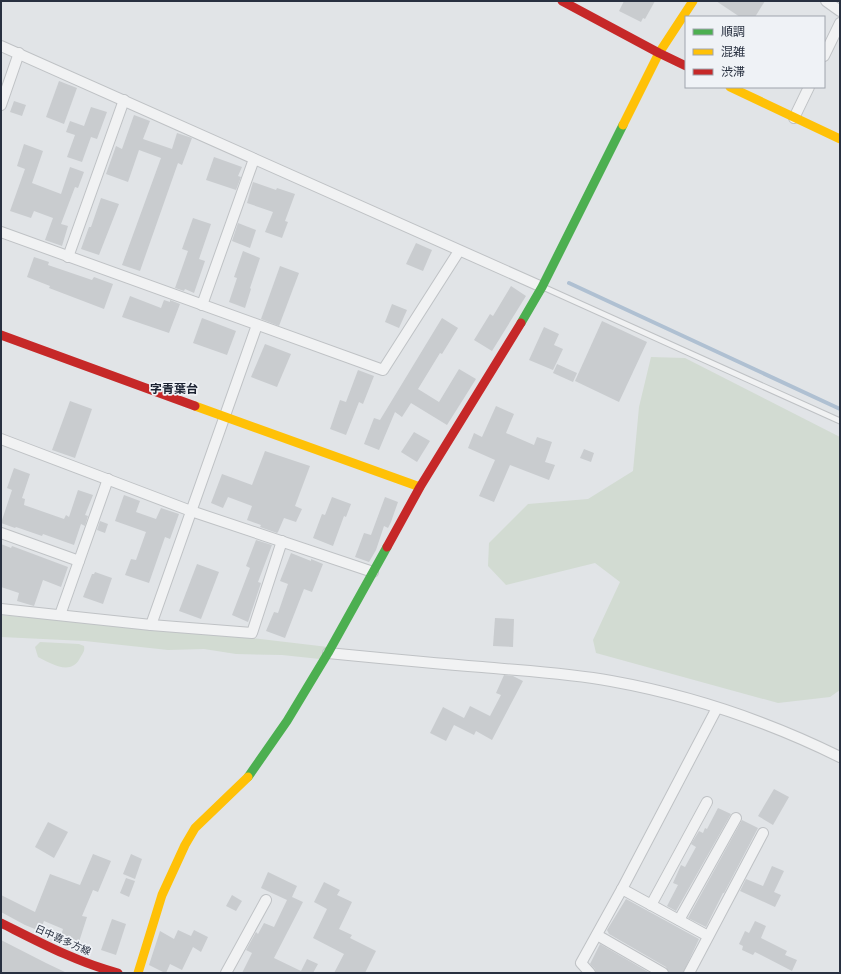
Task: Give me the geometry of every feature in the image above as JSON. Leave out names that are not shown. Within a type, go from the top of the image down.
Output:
[{"type":"street","points":[[562,1],[685,66]]},
{"type":"street","points":[[138,973],[162,895],[185,845],[195,828],[247,778],[287,721],[328,653],[420,487],[542,287],[659,53],[693,1]]},
{"type":"street","points":[[826,1],[840,11]]},
{"type":"street","points":[[825,54],[840,23]]},
{"type":"street","points":[[1,46],[542,287]]},
{"type":"street","points":[[1,105],[19,53]]},
{"type":"street","points":[[732,88],[840,139]]},
{"type":"street","points":[[794,118],[809,88]]},
{"type":"street","points":[[68,257],[124,100]]},
{"type":"street","points":[[202,305],[254,159]]},
{"type":"street","points":[[1,232],[383,370],[459,251]]},
{"type":"street","points":[[151,625],[257,325]]},
{"type":"street","points":[[1,335],[420,487]]},
{"type":"street","points":[[1,439],[191,511],[373,572]]},
{"type":"street","points":[[60,615],[108,479]]},
{"type":"street","points":[[1,533],[79,561]]},
{"type":"street","points":[[1,609],[151,625],[252,633],[282,541]]},
{"type":"street","points":[[328,653],[544,673],[611,681],[661,692],[741,715],[804,739],[840,756]]},
{"type":"street","points":[[590,973],[581,963],[622,889],[717,708]]},
{"type":"street","points":[[651,905],[707,802]]},
{"type":"street","points":[[679,920],[736,818]]},
{"type":"street","points":[[689,973],[763,833]]},
{"type":"street","points":[[622,889],[708,936]]},
{"type":"street","points":[[226,973],[266,900]]},
{"type":"street","name":"日中喜多方線","points":[[1,923],[71,958],[118,973]]},
{"type":"street","points":[[597,935],[663,973]]},
{"type":"lane","points":[[542,287],[840,421]]},
{"type":"shaded area","points":[[651,357],[685,358],[840,437],[840,690],[830,697],[778,703],[596,653],[593,640],[620,582],[595,563],[506,585],[488,566],[489,543],[528,504],[588,499],[633,471],[639,407]]},
{"type":"shaded area","points":[[1,615],[235,636],[328,647],[320,659],[282,655],[236,654],[204,649],[168,650],[85,641],[1,637]]},
{"type":"shaded area","points":[[40,642],[79,644],[84,646],[84,649],[76,663],[72,666],[61,667],[38,657],[35,647]]},
{"type":"building","points":[[624,1],[655,1],[645,19],[643,18],[641,22],[619,11]]},
{"type":"building","points":[[716,1],[765,1],[756,16],[738,16]]},
{"type":"building","points":[[59,81],[77,88],[64,124],[46,117]]},
{"type":"building","points":[[14,101],[26,105],[22,116],[10,112]]},
{"type":"building","points":[[91,107],[107,112],[97,139],[91,137],[82,162],[67,157],[75,135],[66,132],[70,121],[84,126]]},
{"type":"building","points":[[134,115],[150,121],[143,139],[172,149],[177,133],[192,138],[182,165],[178,163],[140,271],[122,265],[161,158],[139,150],[128,182],[106,174],[116,146],[122,149]]},
{"type":"building","points":[[24,144],[43,151],[32,183],[61,194],[70,167],[84,172],[78,188],[75,187],[61,224],[68,226],[62,246],[45,240],[53,218],[34,211],[31,218],[10,211],[25,169],[17,166]]},
{"type":"building","points":[[214,157],[242,167],[238,176],[241,177],[236,190],[206,180]]},
{"type":"building","points":[[253,182],[276,190],[277,188],[295,194],[285,221],[288,222],[282,238],[265,232],[273,212],[247,203]]},
{"type":"building","points":[[101,198],[119,204],[99,255],[81,249],[89,227],[91,227]]},
{"type":"building","points":[[193,218],[211,224],[199,259],[205,261],[194,293],[185,289],[184,291],[175,288],[188,251],[182,249]]},
{"type":"building","points":[[238,223],[256,230],[250,248],[232,241]]},
{"type":"building","points":[[416,243],[432,250],[423,271],[406,264]]},
{"type":"building","points":[[243,251],[260,258],[245,308],[229,302],[237,278],[234,277]]},
{"type":"building","points":[[34,257],[49,262],[48,265],[92,280],[94,277],[113,284],[104,309],[49,288],[50,286],[27,277]]},
{"type":"building","points":[[280,266],[299,273],[279,326],[261,319]]},
{"type":"building","points":[[511,286],[526,296],[492,351],[474,340],[490,314],[493,316]]},
{"type":"building","points":[[130,296],[161,308],[164,300],[170,302],[170,300],[180,304],[169,333],[122,317]]},
{"type":"building","points":[[392,304],[407,310],[399,328],[385,322]]},
{"type":"building","points":[[202,318],[236,331],[227,355],[193,343]]},
{"type":"building","points":[[442,318],[458,328],[442,354],[440,353],[418,389],[439,402],[459,369],[476,379],[447,425],[411,403],[402,417],[395,412],[379,450],[364,444],[374,418],[380,420]]},
{"type":"building","points":[[602,321],[647,342],[619,402],[575,381]]},
{"type":"building","points":[[544,327],[559,334],[554,345],[563,349],[553,370],[529,360]]},
{"type":"building","points":[[265,344],[291,354],[277,387],[251,377]]},
{"type":"building","points":[[557,364],[577,373],[573,382],[553,373]]},
{"type":"building","points":[[358,370],[374,376],[363,404],[359,402],[346,435],[330,429],[340,400],[346,402]]},
{"type":"building","points":[[70,401],[92,409],[75,458],[52,450]]},
{"type":"building","points":[[496,406],[514,414],[506,433],[534,445],[537,437],[552,442],[545,462],[555,465],[549,480],[510,465],[494,502],[479,496],[495,460],[468,448],[474,433],[482,437]]},
{"type":"building","points":[[414,432],[430,441],[417,462],[401,452]]},
{"type":"building","points":[[584,449],[594,453],[591,462],[580,458]]},
{"type":"building","points":[[265,451],[310,466],[295,506],[302,509],[296,522],[284,518],[277,533],[260,527],[261,525],[247,520],[252,506],[228,497],[223,508],[211,503],[222,474],[252,485]]},
{"type":"building","points":[[14,468],[30,474],[22,498],[25,499],[24,505],[64,519],[66,515],[69,517],[78,490],[93,495],[85,515],[88,516],[85,526],[81,524],[74,545],[43,534],[42,536],[1,523],[12,490],[7,488]]},
{"type":"building","points":[[124,495],[140,501],[136,512],[156,519],[161,508],[179,514],[170,539],[165,537],[149,583],[125,575],[131,559],[136,560],[146,532],[115,521]]},
{"type":"building","points":[[332,497],[351,504],[346,517],[344,516],[333,546],[313,538],[322,514],[325,515]]},
{"type":"building","points":[[385,497],[398,502],[388,528],[384,526],[376,550],[369,562],[355,557],[364,533],[371,535]]},
{"type":"building","points":[[100,521],[108,524],[105,533],[97,530]]},
{"type":"building","points":[[256,540],[272,545],[258,582],[261,583],[248,622],[232,615],[250,568],[246,566]]},
{"type":"building","points":[[1,544],[11,548],[12,546],[68,567],[61,587],[43,580],[34,606],[17,601],[19,593],[1,587]]},
{"type":"building","points":[[291,553],[323,564],[312,592],[304,589],[285,638],[266,631],[274,612],[278,613],[288,584],[280,581]]},
{"type":"building","points":[[197,564],[219,572],[201,619],[179,611]]},
{"type":"building","points":[[95,572],[112,578],[103,604],[83,597],[92,574]]},
{"type":"building","points":[[495,618],[514,619],[513,647],[493,646]]},
{"type":"building","points":[[504,675],[513,676],[523,681],[492,740],[476,731],[474,735],[454,725],[446,741],[430,733],[443,707],[464,718],[470,706],[490,716],[501,695],[496,693]]},
{"type":"building","points":[[774,789],[789,797],[773,825],[758,816]]},
{"type":"building","points":[[718,808],[731,814],[676,911],[667,906],[678,885],[673,883],[681,865],[685,867],[696,847],[691,844],[699,831],[703,833],[705,828],[707,829]]},
{"type":"building","points":[[742,820],[758,828],[706,927],[688,918]]},
{"type":"building","points":[[48,822],[68,832],[54,858],[35,847]]},
{"type":"building","points":[[93,854],[111,861],[98,892],[93,890],[82,916],[87,917],[77,948],[59,942],[63,929],[44,921],[40,931],[1,912],[1,895],[35,912],[50,874],[80,885]]},
{"type":"building","points":[[131,854],[142,859],[135,879],[123,874]]},
{"type":"building","points":[[772,866],[784,871],[774,892],[781,895],[775,907],[740,891],[746,879],[763,886]]},
{"type":"building","points":[[268,872],[297,886],[292,897],[303,902],[274,958],[301,971],[307,959],[318,964],[313,973],[242,973],[252,953],[246,950],[256,932],[258,934],[264,923],[274,927],[287,900],[261,888]]},
{"type":"building","points":[[126,878],[135,881],[129,897],[120,893]]},
{"type":"building","points":[[324,882],[340,890],[337,895],[352,902],[339,929],[352,935],[350,938],[376,951],[365,973],[334,973],[344,954],[313,938],[327,909],[314,902]]},
{"type":"building","points":[[232,895],[242,901],[236,911],[226,906]]},
{"type":"building","points":[[626,899],[699,939],[683,973],[669,973],[666,967],[609,934],[607,930]]},
{"type":"building","points":[[112,919],[126,924],[116,955],[101,950]]},
{"type":"building","points":[[755,921],[766,926],[761,938],[787,951],[785,955],[797,960],[792,971],[755,952],[753,955],[742,950],[743,946],[739,944],[745,931],[749,933]]},
{"type":"building","points":[[178,930],[191,936],[194,930],[208,937],[201,952],[193,947],[182,970],[170,964],[165,973],[149,965],[160,931],[174,939]]},
{"type":"building","points":[[1,940],[46,963],[67,973],[1,973]]},
{"type":"building","points":[[600,944],[650,973],[596,973],[595,969],[590,964]]},
{"type":"waterway","points":[[569,283],[840,409]]},
{"type":"traffic: fast","points":[[521,323],[542,287],[623,125]]},
{"type":"traffic: fast","points":[[248,777],[287,721],[328,653],[387,547]]},
{"type":"traffic: slow","points":[[623,125],[659,53],[693,1]]},
{"type":"traffic: slow","points":[[732,88],[840,139]]},
{"type":"traffic: slow","points":[[195,406],[420,487]]},
{"type":"traffic: slow","points":[[138,973],[162,895],[185,845],[195,828],[248,777]]},
{"type":"traffic: jam","points":[[562,1],[685,66]]},
{"type":"traffic: jam","points":[[387,547],[420,487],[521,323]]},
{"type":"traffic: jam","points":[[1,335],[195,406]]},
{"type":"traffic: jam","points":[[1,923],[87,963],[118,973]]},
{"type":"district","name":"字青葉台","points":[[174,388]]}]
